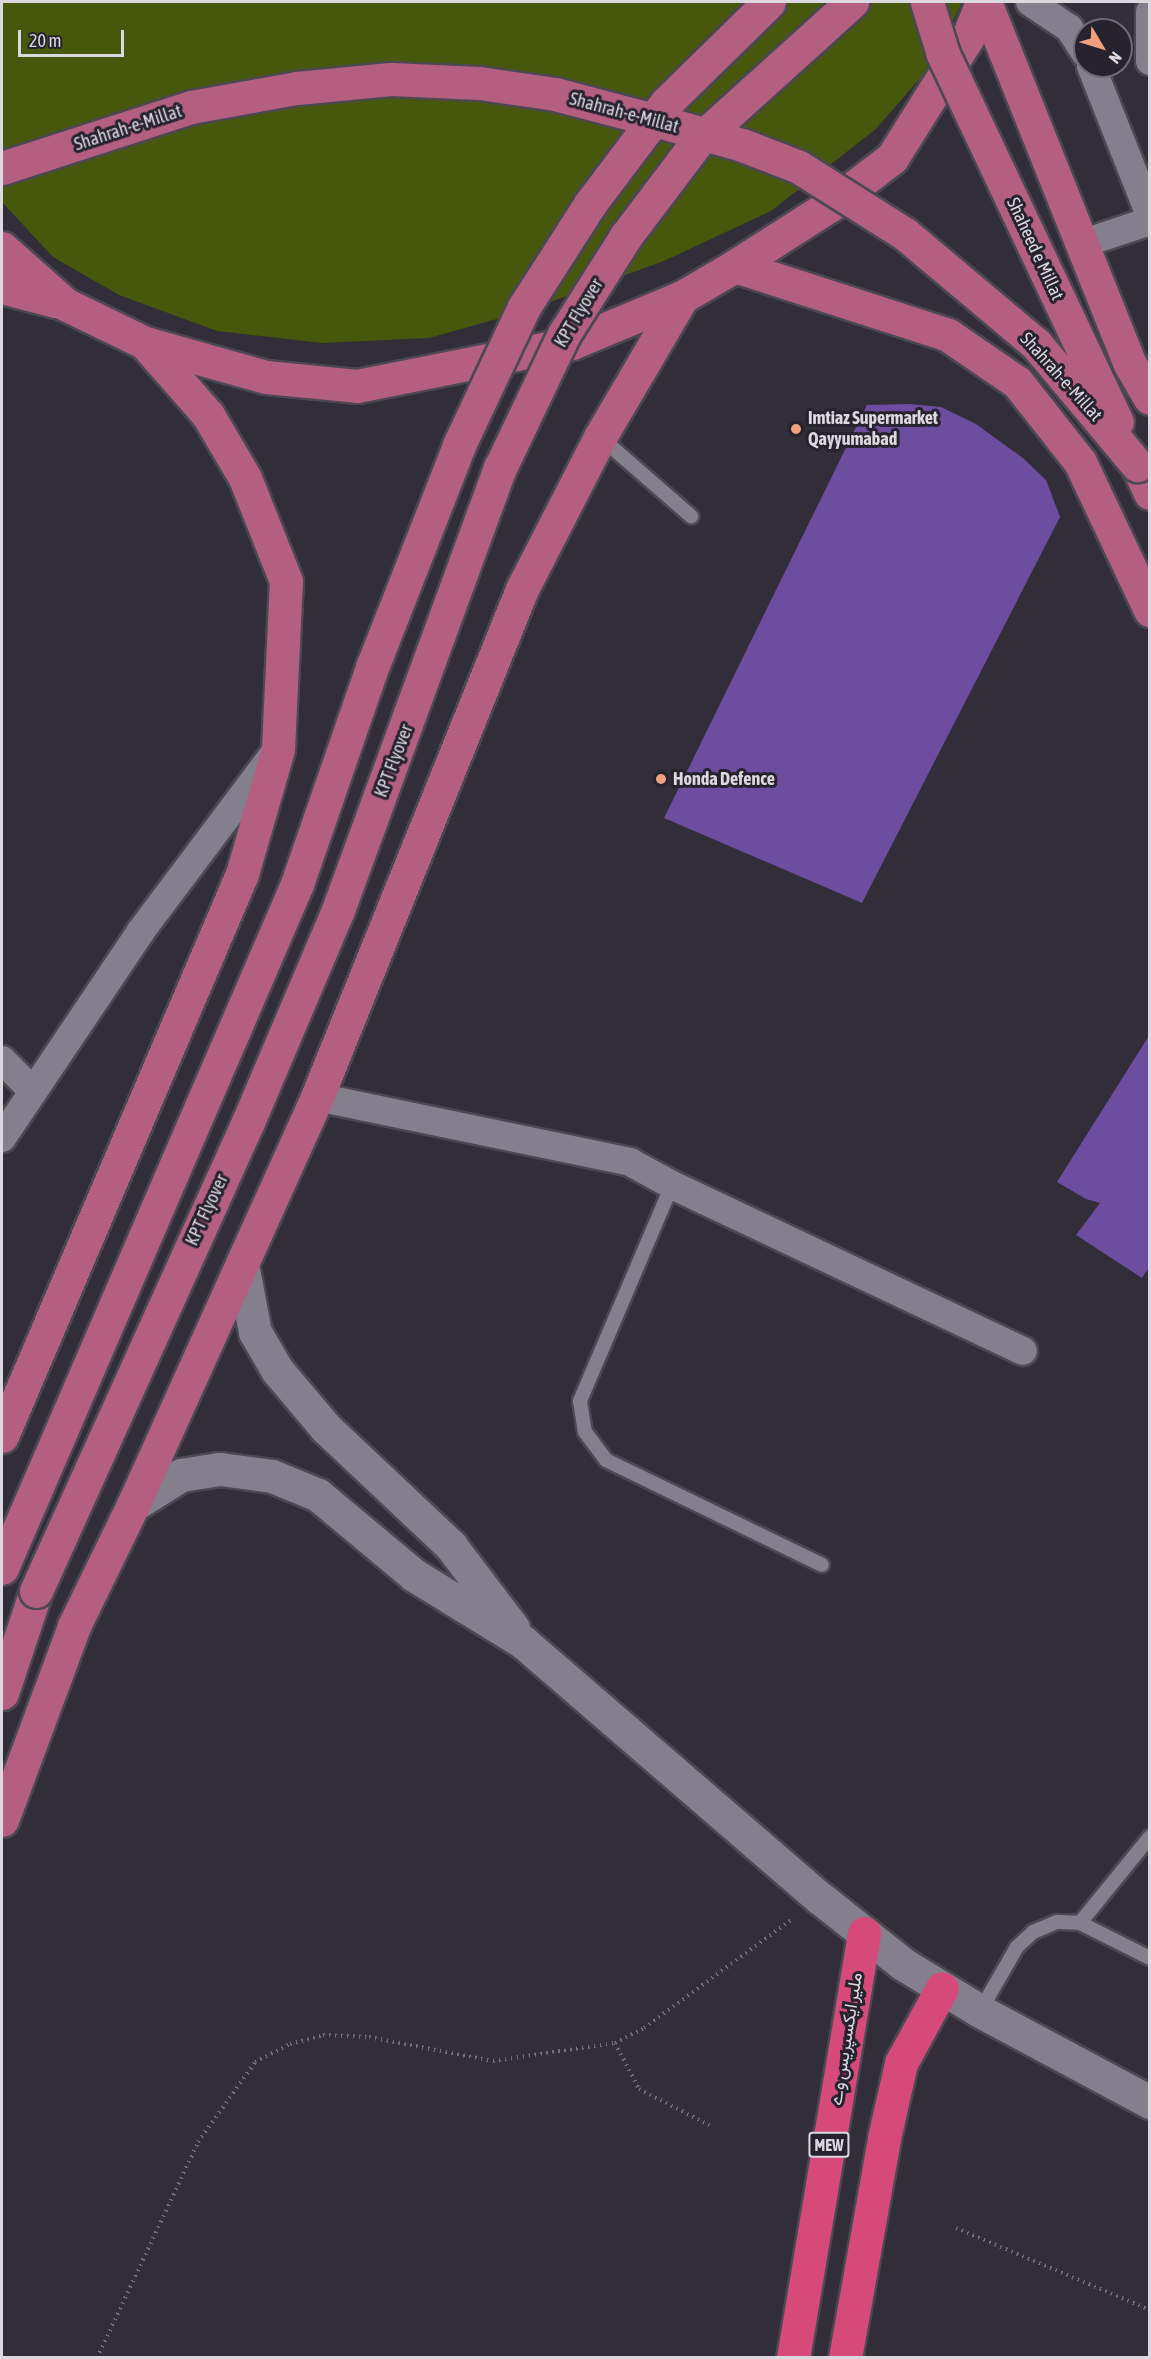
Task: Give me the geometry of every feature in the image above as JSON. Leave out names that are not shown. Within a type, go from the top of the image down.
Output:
[{"type":"highway","name":"ملیر ایکسپریس وے","points":[[793,2358],[864,1933]]},
{"type":"highway","points":[[845,2358],[884,2138],[901,2063],[942,1988]]},
{"type":"main road","points":[[2,1568],[297,884],[373,665],[459,446],[524,307],[590,204],[666,103],[769,2]]},
{"type":"main road","name":"KPT Flyover","points":[[2,1693],[36,1591],[248,1122],[338,910],[500,468],[564,334],[626,236],[697,142],[852,2]]},
{"type":"main road","name":"Shaheed e Millat","points":[[927,2],[943,54],[1143,479]]},
{"type":"main road","points":[[984,2],[1084,243],[1130,364],[1149,398]]},
{"type":"main road","points":[[2,287],[65,304],[145,343],[266,377],[357,386],[572,343],[682,297],[830,206],[892,158],[968,37],[984,2]]},
{"type":"main road","name":"Shahrah-e-Millat","points":[[2,168],[191,107],[297,88],[391,79],[479,83],[555,94],[661,122],[742,145],[799,167],[905,234],[1036,344],[1143,479]]},
{"type":"main road","points":[[2,248],[65,304]]},
{"type":"main road","points":[[735,266],[948,335],[1017,382],[1080,462],[1149,610]]},
{"type":"main road","points":[[2,1820],[74,1626],[133,1505],[318,1097],[522,589],[600,437],[682,297]]},
{"type":"main road","points":[[2,1436],[242,874],[278,749],[286,581],[240,469],[208,415],[145,343]]},
{"type":"street","points":[[1030,2],[1069,28],[1073,34]]},
{"type":"street","points":[[1149,12],[1149,61]]},
{"type":"street","points":[[1096,78],[1149,215]]},
{"type":"street","points":[[1084,243],[1149,221]]},
{"type":"street","points":[[2,1138],[32,1090],[141,931],[278,749]]},
{"type":"street","points":[[2,1060],[32,1090]]},
{"type":"street","points":[[318,1097],[630,1162],[672,1185],[1023,1351]]},
{"type":"street","points":[[242,1264],[255,1332],[277,1370],[326,1428],[451,1546],[523,1642]]},
{"type":"street","points":[[133,1505],[181,1475],[220,1469],[272,1476],[318,1495],[414,1575],[523,1642],[820,1899],[864,1933],[942,1988],[980,2011],[1149,2102]]},
{"type":"lane","points":[[600,437],[690,516]]},
{"type":"lane","points":[[672,1185],[580,1401],[585,1432],[606,1460],[822,1565]]},
{"type":"lane","points":[[1080,1923],[1149,1837]]},
{"type":"lane","points":[[980,2011],[1017,1947],[1033,1932],[1057,1922],[1080,1923],[1149,1958]]},
{"type":"path","points":[[96,2358],[198,2142],[255,2062],[290,2044],[323,2034],[369,2037],[493,2061],[615,2043],[644,2028],[820,1899]]},
{"type":"path","points":[[615,2043],[639,2088],[709,2125]]},
{"type":"path","points":[[956,2228],[1149,2310]]},
{"type":"green space","points":[[2,2],[962,2],[934,62],[876,129],[771,211],[664,261],[525,311],[429,338],[322,343],[217,331],[119,295],[53,257],[2,202]]},
{"type":"building","points":[[910,404],[941,407],[976,424],[1023,458],[1046,480],[1060,517],[862,903],[664,818],[867,405]]},
{"type":"building","points":[[1150,1034],[1150,1266],[1142,1278],[1076,1235],[1100,1203],[1086,1199],[1057,1182]]},
{"type":"place","name":"Imtiaz Supermarket Qayyumabad","points":[[796,429]]},
{"type":"place","name":"Honda Defence","points":[[661,779]]}]
